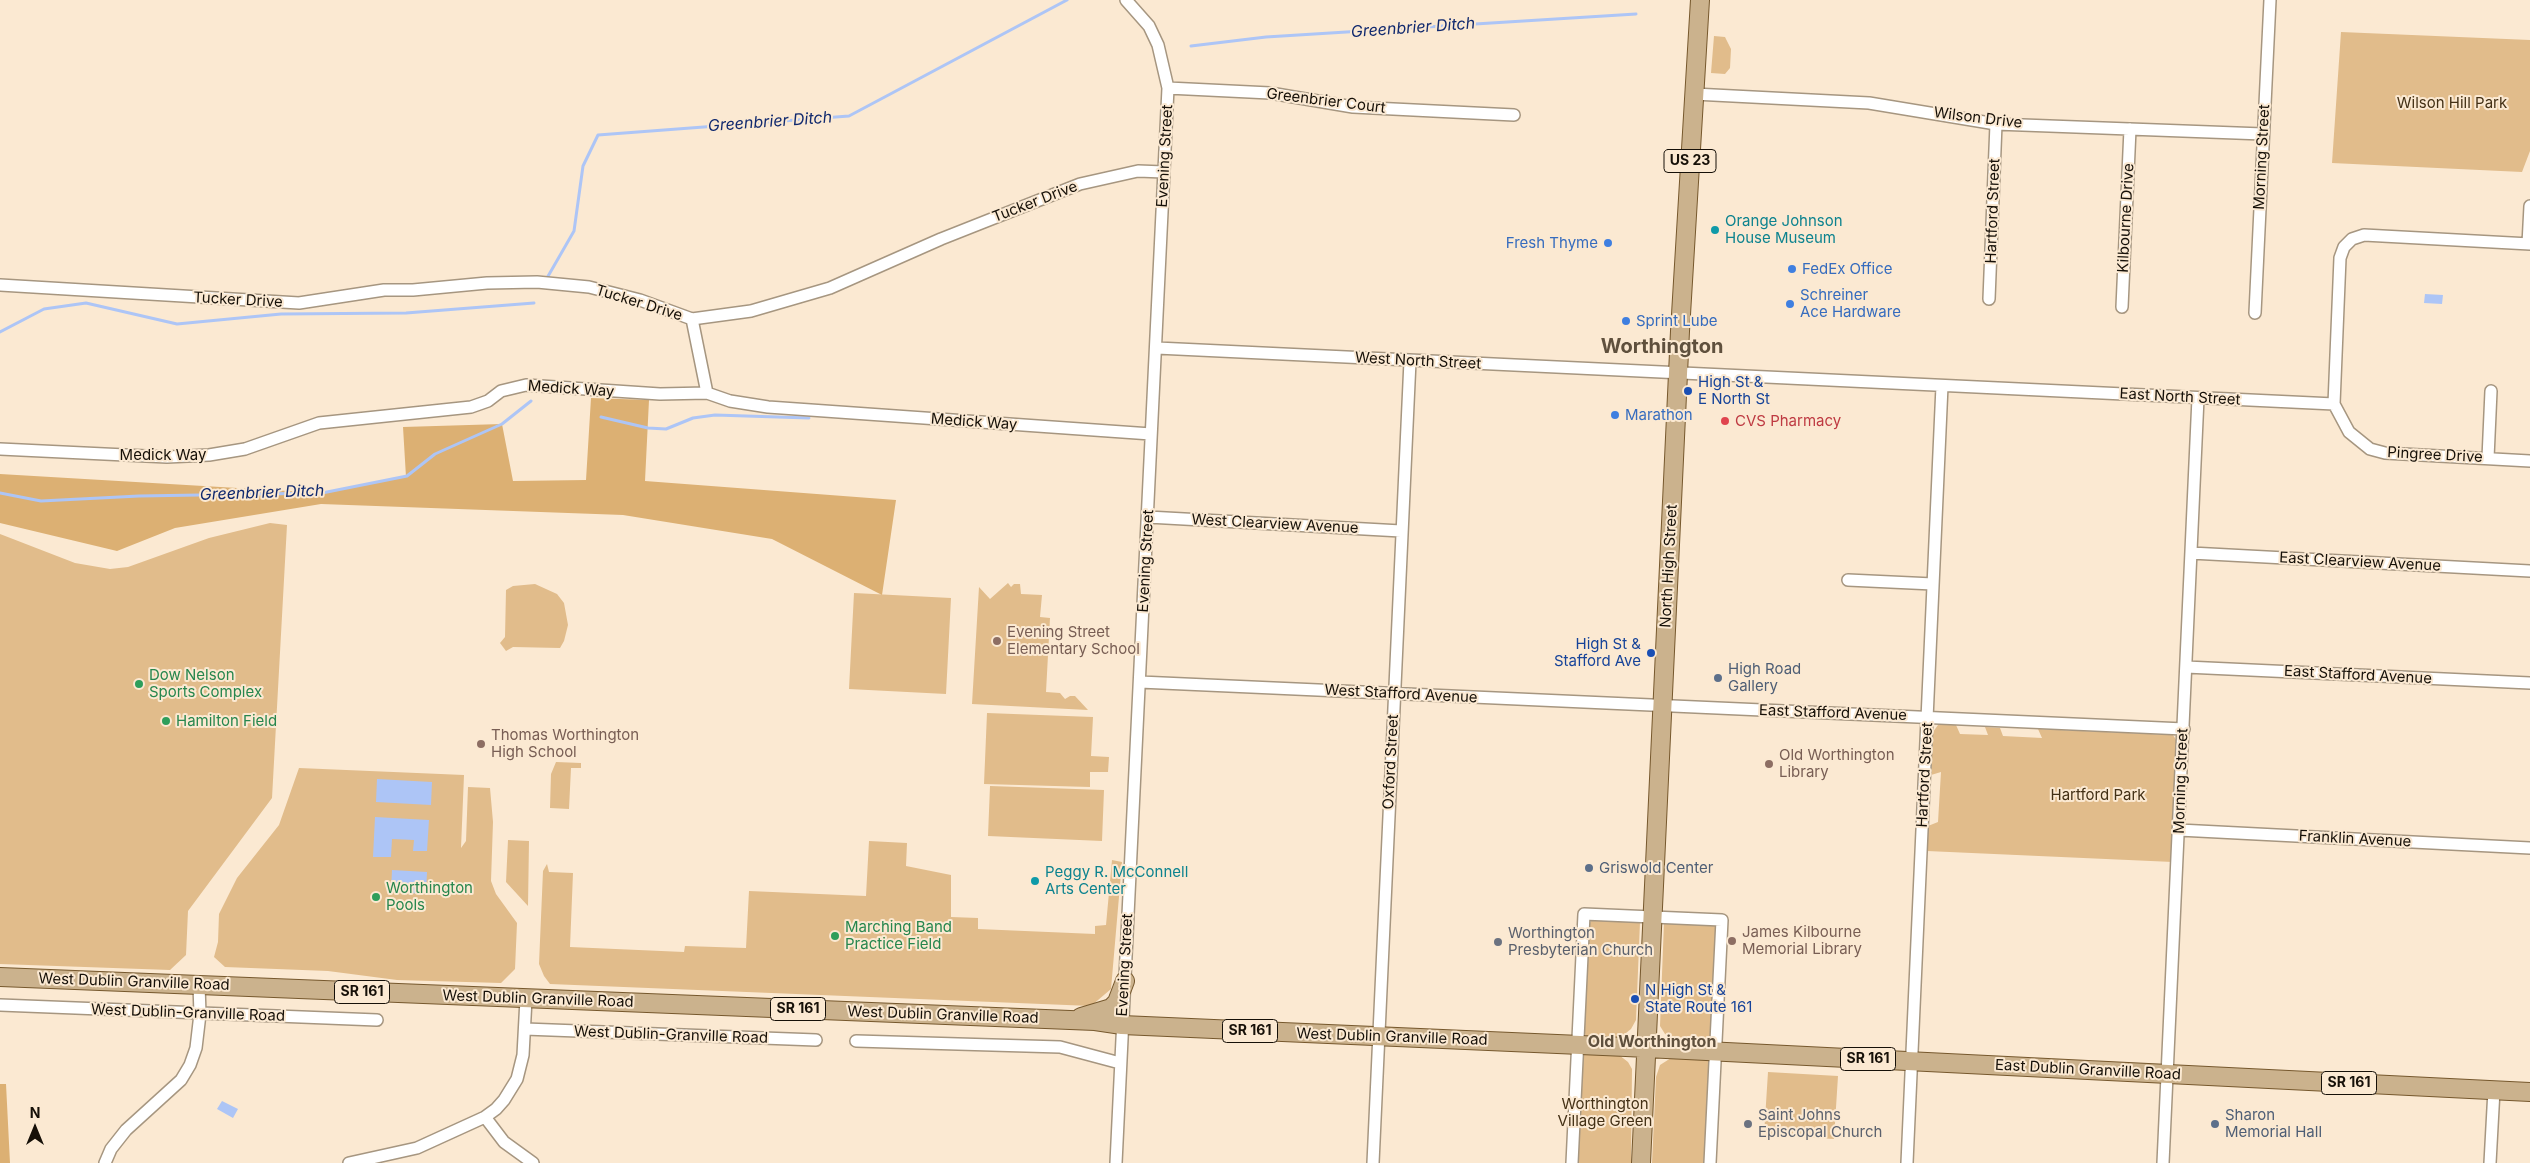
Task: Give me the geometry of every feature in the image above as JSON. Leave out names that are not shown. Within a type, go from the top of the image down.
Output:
[{"type":"main road","name":"North High Street","points":[[1642,1163],[1678,374],[1700,0]]},
{"type":"main road","name":"West Dublin Granville Road","points":[[0,977],[1071,1020],[1122,1025],[1646,1048]]},
{"type":"main road","points":[[1071,1020],[1111,1008],[1117,1002],[1124,981]]},
{"type":"main road","name":"East Dublin Granville Road","points":[[1646,1048],[2530,1092]]},
{"type":"street","name":"Evening Street","points":[[1116,1163],[1151,434],[1157,348],[1168,88],[1158,45],[1149,26],[1126,0]]},
{"type":"street","name":"Morning Street","points":[[2255,313],[2270,0]]},
{"type":"street","name":"Greenbrier Court","points":[[1168,88],[1270,93],[1353,107],[1514,115]]},
{"type":"street","name":"Wilson Drive","points":[[1694,94],[1869,103],[1996,124],[2263,134]]},
{"type":"street","name":"Hartford Street","points":[[1989,299],[1996,124]]},
{"type":"street","name":"Kilbourne Drive","points":[[2122,307],[2130,129]]},
{"type":"street","name":"Tucker Drive","points":[[0,285],[299,303],[384,290],[413,290],[487,283],[537,282],[589,287],[640,300],[692,319],[752,310],[830,288],[941,239],[1080,184],[1138,171],[1164,172]]},
{"type":"street","points":[[2334,404],[2340,258],[2344,247],[2352,239],[2364,235],[2529,244],[2530,206]]},
{"type":"street","points":[[692,319],[707,393]]},
{"type":"street","name":"West North Street","points":[[1157,348],[1678,374]]},
{"type":"street","name":"Oxford Street","points":[[1373,1163],[1410,361]]},
{"type":"street","name":"East North Street","points":[[1678,374],[2334,404]]},
{"type":"street","name":"Medick Way","points":[[0,449],[187,457],[244,449],[319,423],[471,407],[488,401],[501,391],[526,385],[660,394],[707,393],[730,401],[768,407],[1151,434]]},
{"type":"street","name":"Hartford Street","points":[[1907,1163],[1942,386]]},
{"type":"street","points":[[2488,458],[2491,391]]},
{"type":"street","name":"Morning Street","points":[[2163,1163],[2198,398]]},
{"type":"street","name":"Pingree Drive","points":[[2334,404],[2349,432],[2370,449],[2385,453],[2530,461]]},
{"type":"street","name":"West Clearview Avenue","points":[[1148,517],[1401,531]]},
{"type":"street","name":"East Clearview Avenue","points":[[2191,553],[2530,571]]},
{"type":"street","points":[[1848,580],[1933,584]]},
{"type":"street","name":"East Stafford Avenue","points":[[2186,667],[2530,683]]},
{"type":"street","name":"West Stafford Avenue","points":[[1140,682],[1662,705]]},
{"type":"street","name":"East Stafford Avenue","points":[[1662,705],[2184,729]]},
{"type":"street","name":"Franklin Avenue","points":[[2179,830],[2530,848]]},
{"type":"street","points":[[1572,1163],[1584,914],[1722,920],[1710,1163]]},
{"type":"street","points":[[105,1163],[111,1149],[126,1130],[181,1080],[196,1048],[200,1014],[199,985]]},
{"type":"street","points":[[349,1163],[417,1148],[485,1117],[504,1100],[517,1079],[523,1055],[526,999]]},
{"type":"street","name":"West Dublin-Granville Road","points":[[0,1005],[377,1020]]},
{"type":"street","name":"West Dublin-Granville Road","points":[[525,1029],[816,1040]]},
{"type":"street","points":[[856,1041],[1060,1048],[1120,1063]]},
{"type":"street","points":[[2490,1163],[2494,1090]]},
{"type":"street","points":[[485,1117],[504,1142],[533,1163]]},
{"type":"green space","name":"Wilson Hill Park","points":[[2341,32],[2530,40],[2530,151],[2522,172],[2332,163]]},
{"type":"green space","points":[[1714,36],[1725,37],[1731,49],[1730,68],[1725,74],[1711,73]]},
{"type":"green space","name":"Dow Nelson Sports Complex","points":[[270,523],[287,525],[272,798],[188,911],[186,955],[170,970],[0,964],[0,534],[75,563],[110,569],[128,567],[209,538]]},
{"type":"green space","points":[[1008,583],[1011,587],[1014,584],[1020,584],[1021,594],[1042,595],[1040,617],[1050,618],[1046,692],[1060,693],[1065,699],[1075,696],[1088,710],[972,704],[979,587],[990,599]]},
{"type":"green space","points":[[535,584],[557,594],[564,603],[568,625],[564,641],[560,648],[513,647],[506,651],[500,643],[505,637],[506,590],[513,586]]},
{"type":"green space","points":[[854,593],[951,598],[946,694],[849,689]]},
{"type":"green space","points":[[987,713],[1093,717],[1091,756],[1109,757],[1108,772],[1090,772],[1090,787],[984,784]]},
{"type":"green space","name":"Hartford Park","points":[[1938,725],[1956,725],[1960,734],[1988,735],[1985,727],[2000,728],[2003,736],[2042,738],[2038,729],[2173,735],[2178,743],[2173,862],[1927,851],[1928,826],[1938,822],[1941,772],[1931,775],[1933,732]]},
{"type":"green space","points":[[556,762],[581,763],[581,768],[571,768],[569,809],[550,808],[551,774]]},
{"type":"green space","points":[[299,768],[464,775],[461,848],[466,841],[468,787],[490,788],[493,822],[491,881],[496,894],[517,923],[515,969],[501,983],[397,980],[328,971],[225,967],[214,957],[218,942],[219,914],[237,878],[279,825]]},
{"type":"green space","points":[[990,786],[1104,790],[1102,841],[988,836]]},
{"type":"green space","points":[[508,840],[529,841],[528,906],[506,882]]},
{"type":"green space","points":[[869,841],[907,843],[906,866],[951,875],[951,917],[978,918],[978,929],[1095,934],[1095,926],[1106,925],[1112,860],[1122,862],[1111,989],[1091,1006],[550,984],[539,964],[543,871],[547,864],[549,872],[573,873],[570,947],[684,952],[685,946],[746,948],[749,891],[866,896]]},
{"type":"green space","points":[[1594,918],[1640,920],[1636,1020],[1631,1029],[1621,1037],[1587,1036],[1583,1033],[1588,925]]},
{"type":"green space","points":[[1664,922],[1715,925],[1711,1036],[1706,1042],[1674,1040],[1665,1034],[1660,1026]]},
{"type":"green space","name":"Worthington Village Green","points":[[1585,1053],[1619,1055],[1628,1062],[1632,1069],[1631,1163],[1576,1163],[1582,1057]]},
{"type":"green space","name":"Worthington Village Green","points":[[1671,1058],[1709,1060],[1710,1062],[1706,1163],[1652,1163],[1656,1077],[1660,1065]]},
{"type":"green space","points":[[1768,1072],[1838,1076],[1834,1139],[1764,1135]]},
{"type":"shaded area","points":[[591,398],[649,400],[645,481],[896,500],[882,595],[772,539],[623,515],[321,504],[175,528],[117,551],[0,523],[0,474],[322,493],[406,477],[403,427],[502,424],[513,481],[586,480]]},
{"type":"shaded area","points":[[0,1084],[6,1084],[10,1163],[0,1163]]},
{"type":"water","points":[[2425,294],[2443,295],[2442,304],[2424,303]]},
{"type":"water","points":[[377,779],[432,782],[431,805],[376,802]]},
{"type":"water","points":[[375,817],[429,820],[427,851],[413,851],[414,840],[392,839],[391,857],[373,857]]},
{"type":"water","points":[[392,870],[427,872],[426,894],[391,892]]},
{"type":"water","points":[[222,1101],[238,1109],[233,1118],[217,1109]]},
{"type":"waterway","name":"Greenbrier Ditch","points":[[547,278],[574,231],[583,166],[598,135],[849,116],[1067,0]]},
{"type":"waterway","name":"Greenbrier Ditch","points":[[1191,46],[1266,37],[1636,14]]},
{"type":"waterway","points":[[0,332],[44,309],[86,303],[177,324],[281,314],[406,313],[534,303]]},
{"type":"waterway","name":"Greenbrier Ditch","points":[[0,493],[41,501],[139,496],[322,493],[407,476],[435,454],[502,424],[531,401]]},
{"type":"waterway","points":[[601,417],[648,428],[666,429],[693,418],[715,415],[809,418]]},
{"type":"place","name":"Orange Johnson House Museum","points":[[1715,230]]},
{"type":"place","name":"Fresh Thyme","points":[[1608,243]]},
{"type":"place","name":"FedEx Office","points":[[1792,269]]},
{"type":"place","name":"Schreiner Ace Hardware","points":[[1790,304]]},
{"type":"place","name":"Sprint Lube","points":[[1626,321]]},
{"type":"place","name":"High St & E North St","points":[[1688,391]]},
{"type":"place","name":"Marathon","points":[[1615,415]]},
{"type":"place","name":"CVS Pharmacy","points":[[1725,421]]},
{"type":"place","name":"Evening Street Elementary School","points":[[997,641]]},
{"type":"place","name":"High St & Stafford Ave","points":[[1651,653]]},
{"type":"place","name":"High Road Gallery","points":[[1718,678]]},
{"type":"place","name":"Dow Nelson Sports Complex","points":[[139,684]]},
{"type":"place","name":"Hamilton Field","points":[[166,721]]},
{"type":"place","name":"Thomas Worthington High School","points":[[481,744]]},
{"type":"place","name":"Old Worthington Library","points":[[1769,764]]},
{"type":"place","name":"Griswold Center","points":[[1589,868]]},
{"type":"place","name":"Peggy R. McConnell Arts Center","points":[[1035,881]]},
{"type":"place","name":"Worthington Pools","points":[[376,897]]},
{"type":"place","name":"Marching Band Practice Field","points":[[835,936]]},
{"type":"place","name":"James Kilbourne Memorial Library","points":[[1732,941]]},
{"type":"place","name":"Worthington Presbyterian Church","points":[[1498,942]]},
{"type":"place","name":"N High St & State Route 161","points":[[1635,999]]},
{"type":"place","name":"Saint Johns Episcopal Church","points":[[1748,1124]]},
{"type":"place","name":"Sharon Memorial Hall","points":[[2215,1124]]},
{"type":"district","name":"Worthington","points":[[1662,347]]},
{"type":"district","name":"Old Worthington","points":[[1652,1042]]}]
